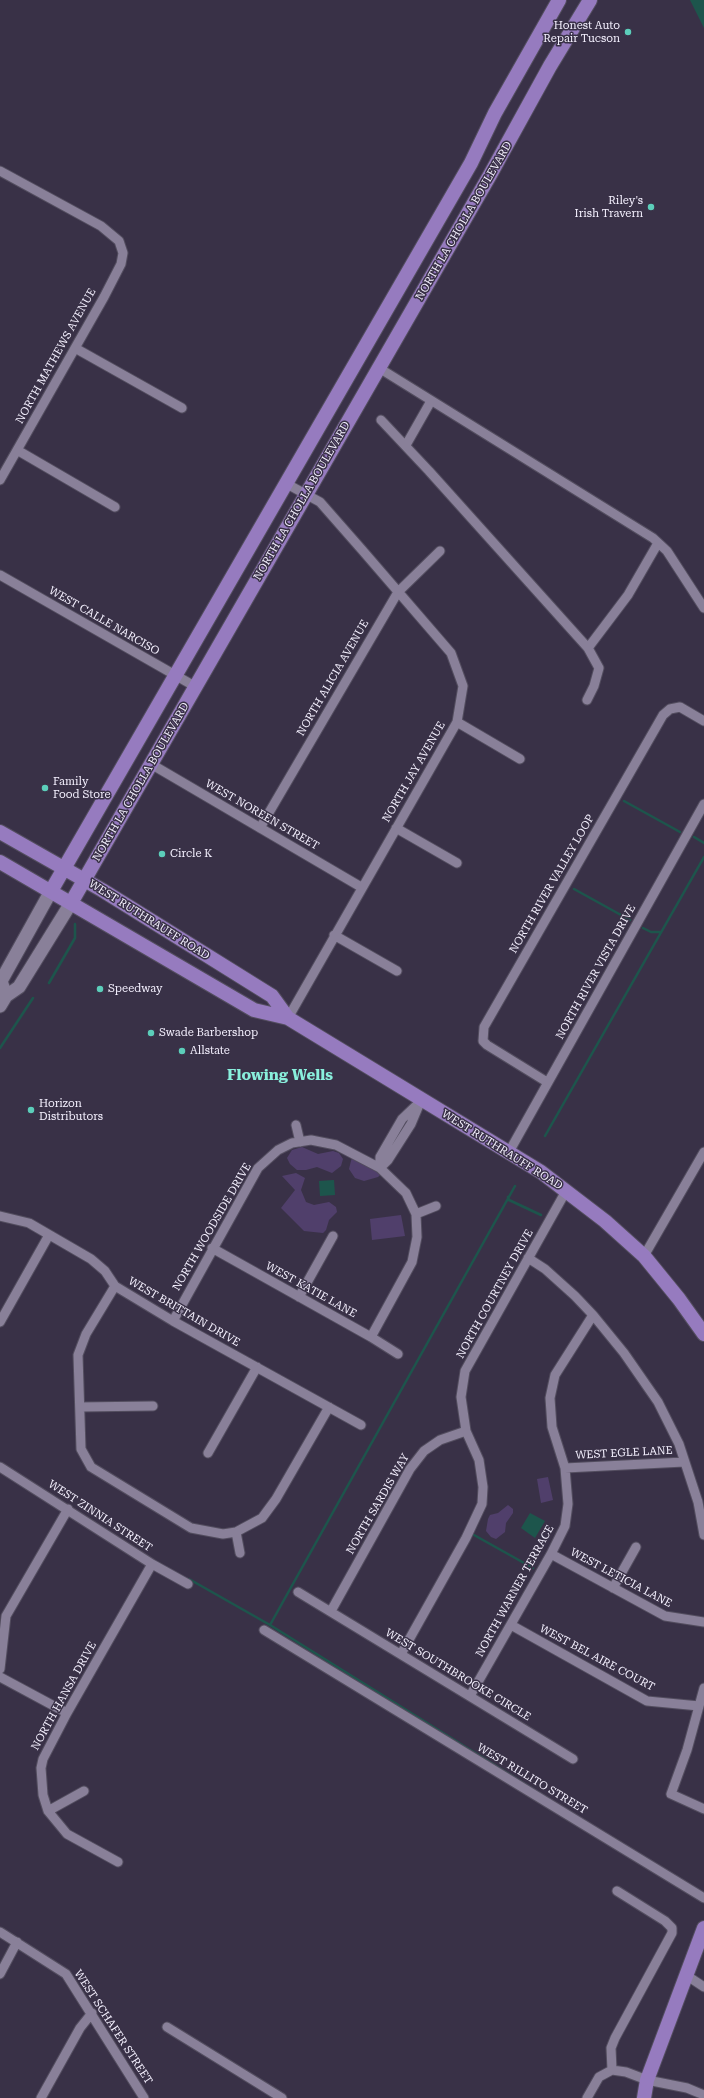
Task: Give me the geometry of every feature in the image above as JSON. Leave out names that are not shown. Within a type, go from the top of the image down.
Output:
[{"type":"main road","name":"NORTH LA CHOLLA BOULEVARD","points":[[51,891],[288,484],[471,163],[495,113],[559,0]]},
{"type":"main road","name":"NORTH LA CHOLLA BOULEVARD","points":[[71,903],[490,175],[550,66],[590,0]]},
{"type":"main road","name":"WEST RUTHRAUFF ROAD","points":[[0,832],[84,880],[272,996],[288,1018]]},
{"type":"main road","name":"WEST RUTHRAUFF ROAD","points":[[0,862],[254,1010],[288,1018],[509,1152],[566,1191],[605,1221],[644,1256],[679,1299],[704,1334]]},
{"type":"main road","points":[[644,2098],[647,2080],[704,1928]]},
{"type":"street","name":"NORTH MATHEWS AVENUE","points":[[0,171],[101,226],[119,241],[123,253],[121,264],[0,480]]},
{"type":"street","points":[[75,348],[182,408]]},
{"type":"street","points":[[378,368],[658,542],[668,551],[704,608]]},
{"type":"street","points":[[406,446],[431,401]]},
{"type":"street","points":[[381,420],[588,648],[599,668],[588,700]]},
{"type":"street","points":[[17,450],[115,507]]},
{"type":"street","name":"NORTH JAY AVENUE","points":[[288,484],[320,502],[451,653],[463,686],[457,722],[361,887],[288,1018]]},
{"type":"street","points":[[588,648],[628,595],[658,542]]},
{"type":"street","name":"NORTH ALICIA AVENUE","points":[[260,828],[398,592],[440,551]]},
{"type":"street","name":"WEST CALLE NARCISO","points":[[0,575],[196,687]]},
{"type":"street","name":"NORTH RIVER VALLEY LOOP","points":[[547,1082],[491,1049],[480,1037],[484,1027],[663,715],[670,706],[680,707],[704,721]]},
{"type":"street","points":[[457,722],[520,759]]},
{"type":"street","name":"WEST NOREEN STREET","points":[[151,764],[361,887]]},
{"type":"street","name":"NORTH RIVER VISTA DRIVE","points":[[509,1152],[704,804]]},
{"type":"street","points":[[396,828],[457,863]]},
{"type":"street","name":"NORTH LA CHOLLA BOULEVARD","points":[[3,1001],[1,981],[51,891]]},
{"type":"street","name":"NORTH LA CHOLLA BOULEVARD","points":[[3,1001],[19,987],[71,903]]},
{"type":"street","points":[[334,935],[397,971]]},
{"type":"street","points":[[380,1168],[380,1156],[402,1119],[422,1100]]},
{"type":"street","points":[[296,1125],[300,1142]]},
{"type":"street","name":"NORTH WOODSIDE DRIVE","points":[[173,1321],[212,1248],[258,1168],[278,1150],[300,1142],[311,1140],[336,1145],[380,1168],[406,1194],[416,1214]]},
{"type":"street","points":[[644,1256],[704,1152]]},
{"type":"street","name":"NORTH COURTNEY DRIVE","points":[[401,1654],[469,1532],[482,1504],[483,1487],[479,1460],[466,1431],[461,1397],[465,1371],[566,1191]]},
{"type":"street","points":[[371,1337],[412,1262],[417,1238],[416,1214],[436,1206]]},
{"type":"street","name":"WEST BRITTAIN DRIVE","points":[[0,1216],[29,1223],[91,1259],[104,1271],[115,1286],[173,1321],[361,1426]]},
{"type":"street","points":[[0,1322],[49,1235]]},
{"type":"street","points":[[299,1297],[333,1236]]},
{"type":"street","name":"WEST KATIE LANE","points":[[212,1248],[371,1337],[398,1354]]},
{"type":"street","points":[[528,1258],[545,1269],[575,1296],[593,1315],[624,1353],[658,1402],[679,1444],[698,1502],[704,1535]]},
{"type":"street","points":[[115,1286],[86,1334],[78,1355],[82,1449],[91,1467],[190,1528],[223,1534],[236,1532],[262,1518],[276,1499],[329,1407]]},
{"type":"street","name":"NORTH WARNER TERRACE","points":[[470,1696],[551,1554],[566,1521],[568,1504],[565,1468],[552,1427],[550,1398],[555,1375],[593,1315]]},
{"type":"street","points":[[208,1453],[257,1367]]},
{"type":"street","points":[[80,1407],[153,1406]]},
{"type":"street","name":"NORTH SARDIS WAY","points":[[331,1611],[410,1469],[424,1451],[440,1440],[466,1431]]},
{"type":"street","name":"WEST EGLE LANE","points":[[565,1468],[684,1462]]},
{"type":"street","name":"WEST ZINNIA STREET","points":[[0,1467],[152,1564],[188,1584]]},
{"type":"street","points":[[0,1669],[6,1616],[68,1509]]},
{"type":"street","points":[[236,1532],[240,1553]]},
{"type":"street","points":[[613,1588],[636,1547]]},
{"type":"street","name":"WEST LETICIA LANE","points":[[551,1554],[665,1616],[704,1622]]},
{"type":"street","name":"NORTH HANSA DRIVE","points":[[118,1862],[67,1834],[48,1811],[43,1795],[41,1768],[43,1759],[67,1713],[152,1564]]},
{"type":"street","name":"WEST SOUTHBROOKE CIRCLE","points":[[298,1592],[573,1759]]},
{"type":"street","name":"WEST BEL AIRE COURT","points":[[511,1625],[647,1701],[699,1706]]},
{"type":"street","name":"WEST RILLITO STREET","points":[[264,1630],[704,1898]]},
{"type":"street","points":[[0,1677],[67,1713]]},
{"type":"street","points":[[704,1688],[688,1750],[671,1794],[704,1809]]},
{"type":"street","points":[[48,1811],[84,1791]]},
{"type":"street","points":[[612,2070],[611,2048],[672,1933],[672,1928],[665,1921],[617,1891]]},
{"type":"street","name":"WEST SCHAFER STREET","points":[[0,1932],[18,1942],[66,1974],[92,2013],[144,2098]]},
{"type":"street","points":[[0,1974],[18,1942]]},
{"type":"street","points":[[686,1975],[704,1987]]},
{"type":"street","points":[[41,2098],[80,2028],[92,2013]]},
{"type":"street","points":[[167,2026],[282,2098]]},
{"type":"street","points":[[587,2098],[599,2077],[612,2070],[626,2072],[647,2080],[687,2088],[704,2095]]},
{"type":"shaded area","points":[[690,0],[704,0],[704,28]]},
{"type":"shaded area","points":[[302,1147],[318,1154],[333,1151],[339,1153],[343,1159],[341,1166],[332,1173],[317,1167],[306,1170],[297,1170],[290,1164],[287,1158],[292,1150]]},
{"type":"shaded area","points":[[352,1157],[381,1174],[378,1177],[364,1181],[355,1178],[349,1169]]},
{"type":"shaded area","points":[[296,1173],[305,1178],[301,1190],[306,1202],[314,1205],[329,1202],[336,1207],[337,1212],[329,1220],[326,1230],[323,1233],[304,1231],[281,1208],[295,1190],[282,1176]]},
{"type":"shaded area","points":[[334,1180],[335,1195],[320,1196],[319,1181]]},
{"type":"shaded area","points":[[401,1215],[405,1236],[372,1240],[370,1219]]},
{"type":"shaded area","points":[[548,1477],[553,1500],[541,1503],[537,1479]]},
{"type":"shaded area","points":[[508,1505],[513,1509],[513,1513],[506,1523],[505,1532],[496,1539],[491,1537],[486,1531],[490,1515],[498,1513]]},
{"type":"shaded area","points":[[530,1513],[545,1521],[535,1538],[521,1528]]},
{"type":"waterway","points":[[624,801],[680,832]]},
{"type":"waterway","points":[[694,837],[704,843]]},
{"type":"waterway","points":[[545,1136],[704,857]]},
{"type":"waterway","points":[[574,889],[630,920]]},
{"type":"waterway","points":[[49,983],[75,938],[75,924]]},
{"type":"waterway","points":[[643,928],[651,932],[661,932]]},
{"type":"waterway","points":[[0,1048],[33,998]]},
{"type":"waterway","points":[[270,1625],[515,1186]]},
{"type":"waterway","points":[[508,1197],[509,1200],[541,1215]]},
{"type":"waterway","points":[[474,1535],[533,1568]]},
{"type":"waterway","points":[[189,1579],[270,1625],[549,1799]]},
{"type":"place","name":"Honest Auto Repair Tucson","points":[[628,32]]},
{"type":"place","name":"Riley's Irish Travern","points":[[651,207]]},
{"type":"place","name":"Family Food Store","points":[[45,788]]},
{"type":"place","name":"Circle K","points":[[162,854]]},
{"type":"place","name":"Speedway","points":[[100,989]]},
{"type":"place","name":"Swade Barbershop","points":[[151,1033]]},
{"type":"place","name":"Allstate","points":[[182,1051]]},
{"type":"place","name":"Horizon Distributors","points":[[31,1110]]},
{"type":"district","name":"Flowing Wells","points":[[280,1076]]}]
